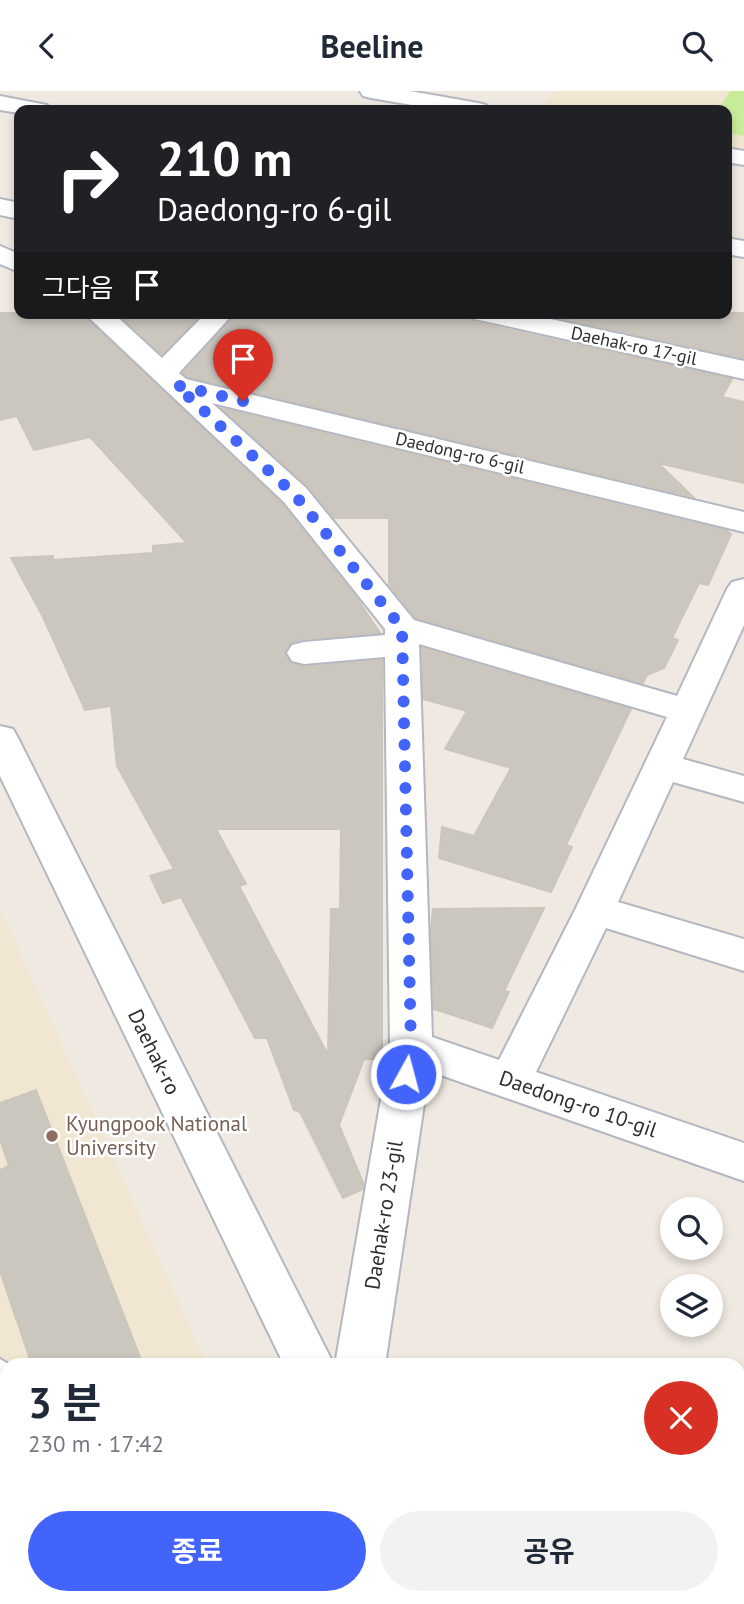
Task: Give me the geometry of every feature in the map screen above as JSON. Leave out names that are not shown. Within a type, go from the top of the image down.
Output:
[{"type":"street","points":[[371,91],[447,105]]},
{"type":"street","points":[[104,319],[295,495],[402,636]]},
{"type":"street","points":[[169,379],[216,319]]},
{"type":"street","name":"Daehak-ro 17-gil","points":[[511,319],[744,370]]},
{"type":"street","name":"Daedong-ro 6-gil","points":[[169,379],[744,521]]},
{"type":"street","points":[[511,1080],[595,910],[744,589]]},
{"type":"street","points":[[304,653],[402,636],[555,672],[688,711]]},
{"type":"street","name":"Daehak-ro 23-gil","points":[[361,1358],[411,1047],[402,636]]},
{"type":"street","name":"Daehak-ro","points":[[0,738],[306,1358]]},
{"type":"street","points":[[662,766],[744,789]]},
{"type":"street","points":[[595,910],[744,955]]},
{"type":"street","name":"Daedong-ro 10-gil","points":[[411,1047],[744,1162]]},
{"type":"path","points":[[53,417],[79,423]]},
{"type":"shaded area","points":[[554,91],[744,91],[744,152],[732,150],[732,105],[543,105]]},
{"type":"shaded area","name":"Kyungpook National University","points":[[0,908],[204,1358],[0,1358]]},
{"type":"green space","points":[[730,91],[744,91],[744,136],[732,134],[732,105],[721,105]]},
{"type":"building","points":[[0,313],[14,313],[14,319],[87,319],[282,504],[356,597],[380,633],[303,639],[291,642],[285,652],[290,662],[303,667],[382,660],[382,1059],[364,1059],[339,1125],[364,1185],[363,1189],[343,1198],[300,1112],[294,1110],[267,1038],[255,1038],[181,897],[163,903],[150,876],[174,869],[117,766],[111,706],[85,710],[43,617],[11,558],[53,556],[53,560],[153,553],[153,546],[187,543],[90,437],[34,450],[17,416],[0,420]],"holes":[[[216,829],[341,829],[340,909],[331,909],[328,1055],[239,886],[246,884]]]},
{"type":"building","points":[[732,313],[744,313],[743,358],[564,319],[732,319]]},
{"type":"building","points":[[124,319],[196,319],[162,354]]},
{"type":"building","points":[[231,319],[471,319],[473,322],[732,379],[722,397],[744,402],[744,483],[658,463],[693,497],[187,377],[183,373]]},
{"type":"building","points":[[221,408],[731,534],[708,585],[699,583],[672,638],[678,640],[664,668],[647,675],[643,683],[416,618],[389,585],[389,518],[334,518],[308,486]]},
{"type":"building","points":[[422,648],[631,709],[566,845],[572,847],[551,892],[439,858],[442,827],[474,836],[511,768],[445,749],[467,711],[423,699]]},
{"type":"building","points":[[544,908],[504,991],[509,992],[492,1028],[434,1009],[431,930],[433,909]]},
{"type":"building","points":[[36,1090],[140,1358],[30,1358],[0,1271],[0,1170],[9,1166],[0,1139],[0,1103]]},
{"type":"place","name":"Kyungpook National University","points":[[52,1136]]},
{"type":"route","points":[[243,401],[176,385],[295,495],[402,628],[411,1047],[406,1074]]}]
